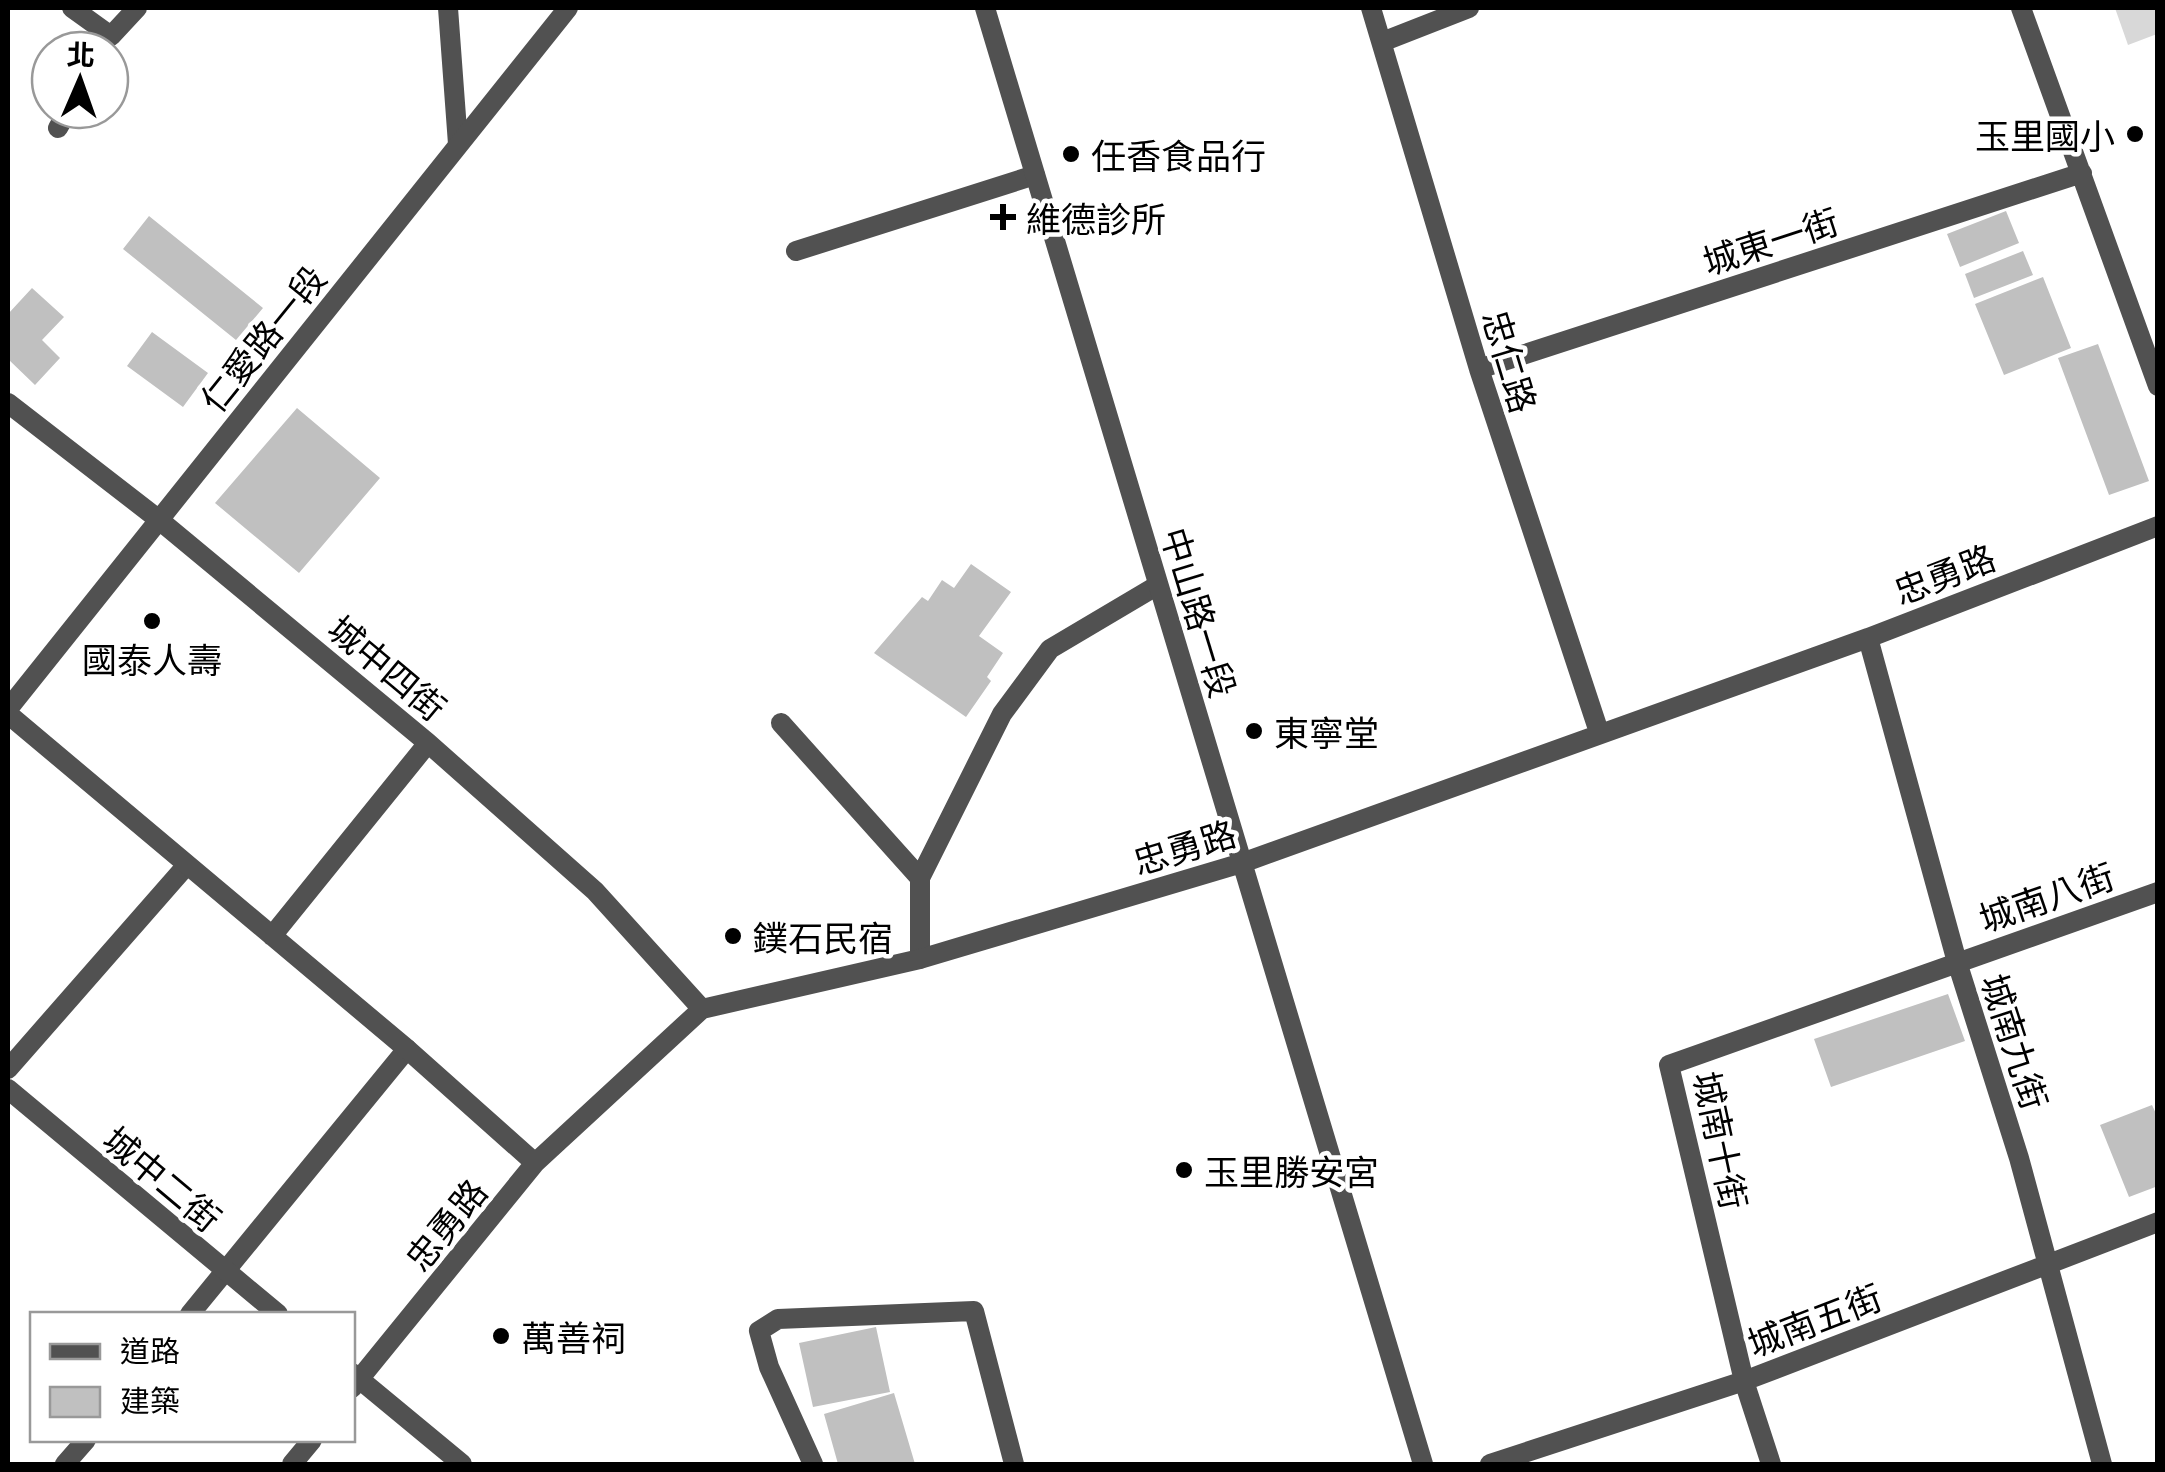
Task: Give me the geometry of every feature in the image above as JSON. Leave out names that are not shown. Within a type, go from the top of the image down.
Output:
[{"type":"street","points":[[72,8],[94,30]]},
{"type":"street","points":[[118,30],[137,8]]},
{"type":"street","points":[[448,8],[458,144]]},
{"type":"street","name":"仁愛路一段","points":[[8,711],[568,8]]},
{"type":"street","name":"中山路一段","points":[[985,8],[1423,1464]]},
{"type":"street","name":"忠仁路","points":[[1370,8],[1479,369],[1599,732]]},
{"type":"street","points":[[1382,42],[1469,8]]},
{"type":"street","points":[[2021,8],[2158,386]]},
{"type":"street","name":"城東一街","points":[[1479,369],[2082,173]]},
{"type":"street","points":[[796,251],[1035,176]]},
{"type":"street","name":"城中四街","points":[[8,403],[158,520],[428,743],[595,891],[702,1008]]},
{"type":"street","name":"忠勇路","points":[[355,1380],[536,1164],[702,1008],[920,959],[1242,862],[1868,638],[2158,526]]},
{"type":"street","points":[[920,959],[920,878],[1002,714],[1050,650],[1158,584]]},
{"type":"street","name":"城南九街","points":[[1868,638],[1957,962],[2019,1158],[2102,1464]]},
{"type":"street","points":[[8,711],[186,866],[407,1049],[536,1164]]},
{"type":"street","points":[[780,724],[920,878]]},
{"type":"street","points":[[272,936],[428,743]]},
{"type":"street","points":[[8,1069],[186,866]]},
{"type":"street","name":"城南八街","points":[[1957,962],[2158,892]]},
{"type":"street","name":"城南十街","points":[[1772,1464],[1744,1380],[1669,1064],[1957,962]]},
{"type":"street","points":[[192,1312],[407,1049]]},
{"type":"street","name":"城中二街","points":[[8,1090],[275,1312]]},
{"type":"street","name":"城南五街","points":[[1490,1464],[1744,1380],[2158,1222]]},
{"type":"street","points":[[814,1464],[769,1367],[760,1331],[778,1319],[974,1311],[1014,1464]]},
{"type":"street","points":[[355,1380],[462,1464]]},
{"type":"street","points":[[65,1464],[84,1442]]},
{"type":"street","points":[[292,1464],[310,1442]]},
{"type":"shaded area","points":[[2115,8],[2157,8],[2157,34],[2128,45]]},
{"type":"building","points":[[2006,211],[2019,243],[1960,267],[1947,234]]},
{"type":"building","points":[[149,216],[263,308],[236,340],[123,249]]},
{"type":"building","points":[[2023,251],[2033,275],[1974,298],[1965,274]]},
{"type":"building","points":[[2043,277],[2071,348],[2004,375],[1975,304]]},
{"type":"building","points":[[32,288],[64,317],[42,340],[60,358],[35,385],[8,359],[8,314]]},
{"type":"building","points":[[152,332],[208,373],[183,407],[127,366]]},
{"type":"building","points":[[2098,344],[2149,481],[2109,495],[2058,358]]},
{"type":"building","points":[[297,408],[380,478],[299,573],[215,503]]},
{"type":"building","points":[[971,564],[1011,592],[979,636],[1003,653],[987,677],[991,681],[966,717],[874,653],[922,597],[928,601],[942,580],[954,588]]},
{"type":"building","points":[[1948,994],[1965,1041],[1831,1087],[1814,1039]]},
{"type":"building","points":[[2152,1105],[2158,1118],[2158,1186],[2129,1197],[2100,1125]]},
{"type":"building","points":[[876,1327],[890,1392],[813,1407],[799,1343]]},
{"type":"building","points":[[894,1393],[915,1464],[838,1464],[824,1414]]},
{"type":"place","name":"玉里國小","points":[[2135,134]]},
{"type":"place","name":"任香食品行","points":[[1071,154]]},
{"type":"place","name":"維德診所","points":[[1003,217]]},
{"type":"place","name":"國泰人壽","points":[[152,621]]},
{"type":"place","name":"東寧堂","points":[[1254,731]]},
{"type":"place","name":"鏷石民宿","points":[[733,936]]},
{"type":"place","name":"玉里勝安宮","points":[[1184,1170]]},
{"type":"place","name":"萬善祠","points":[[501,1336]]}]
